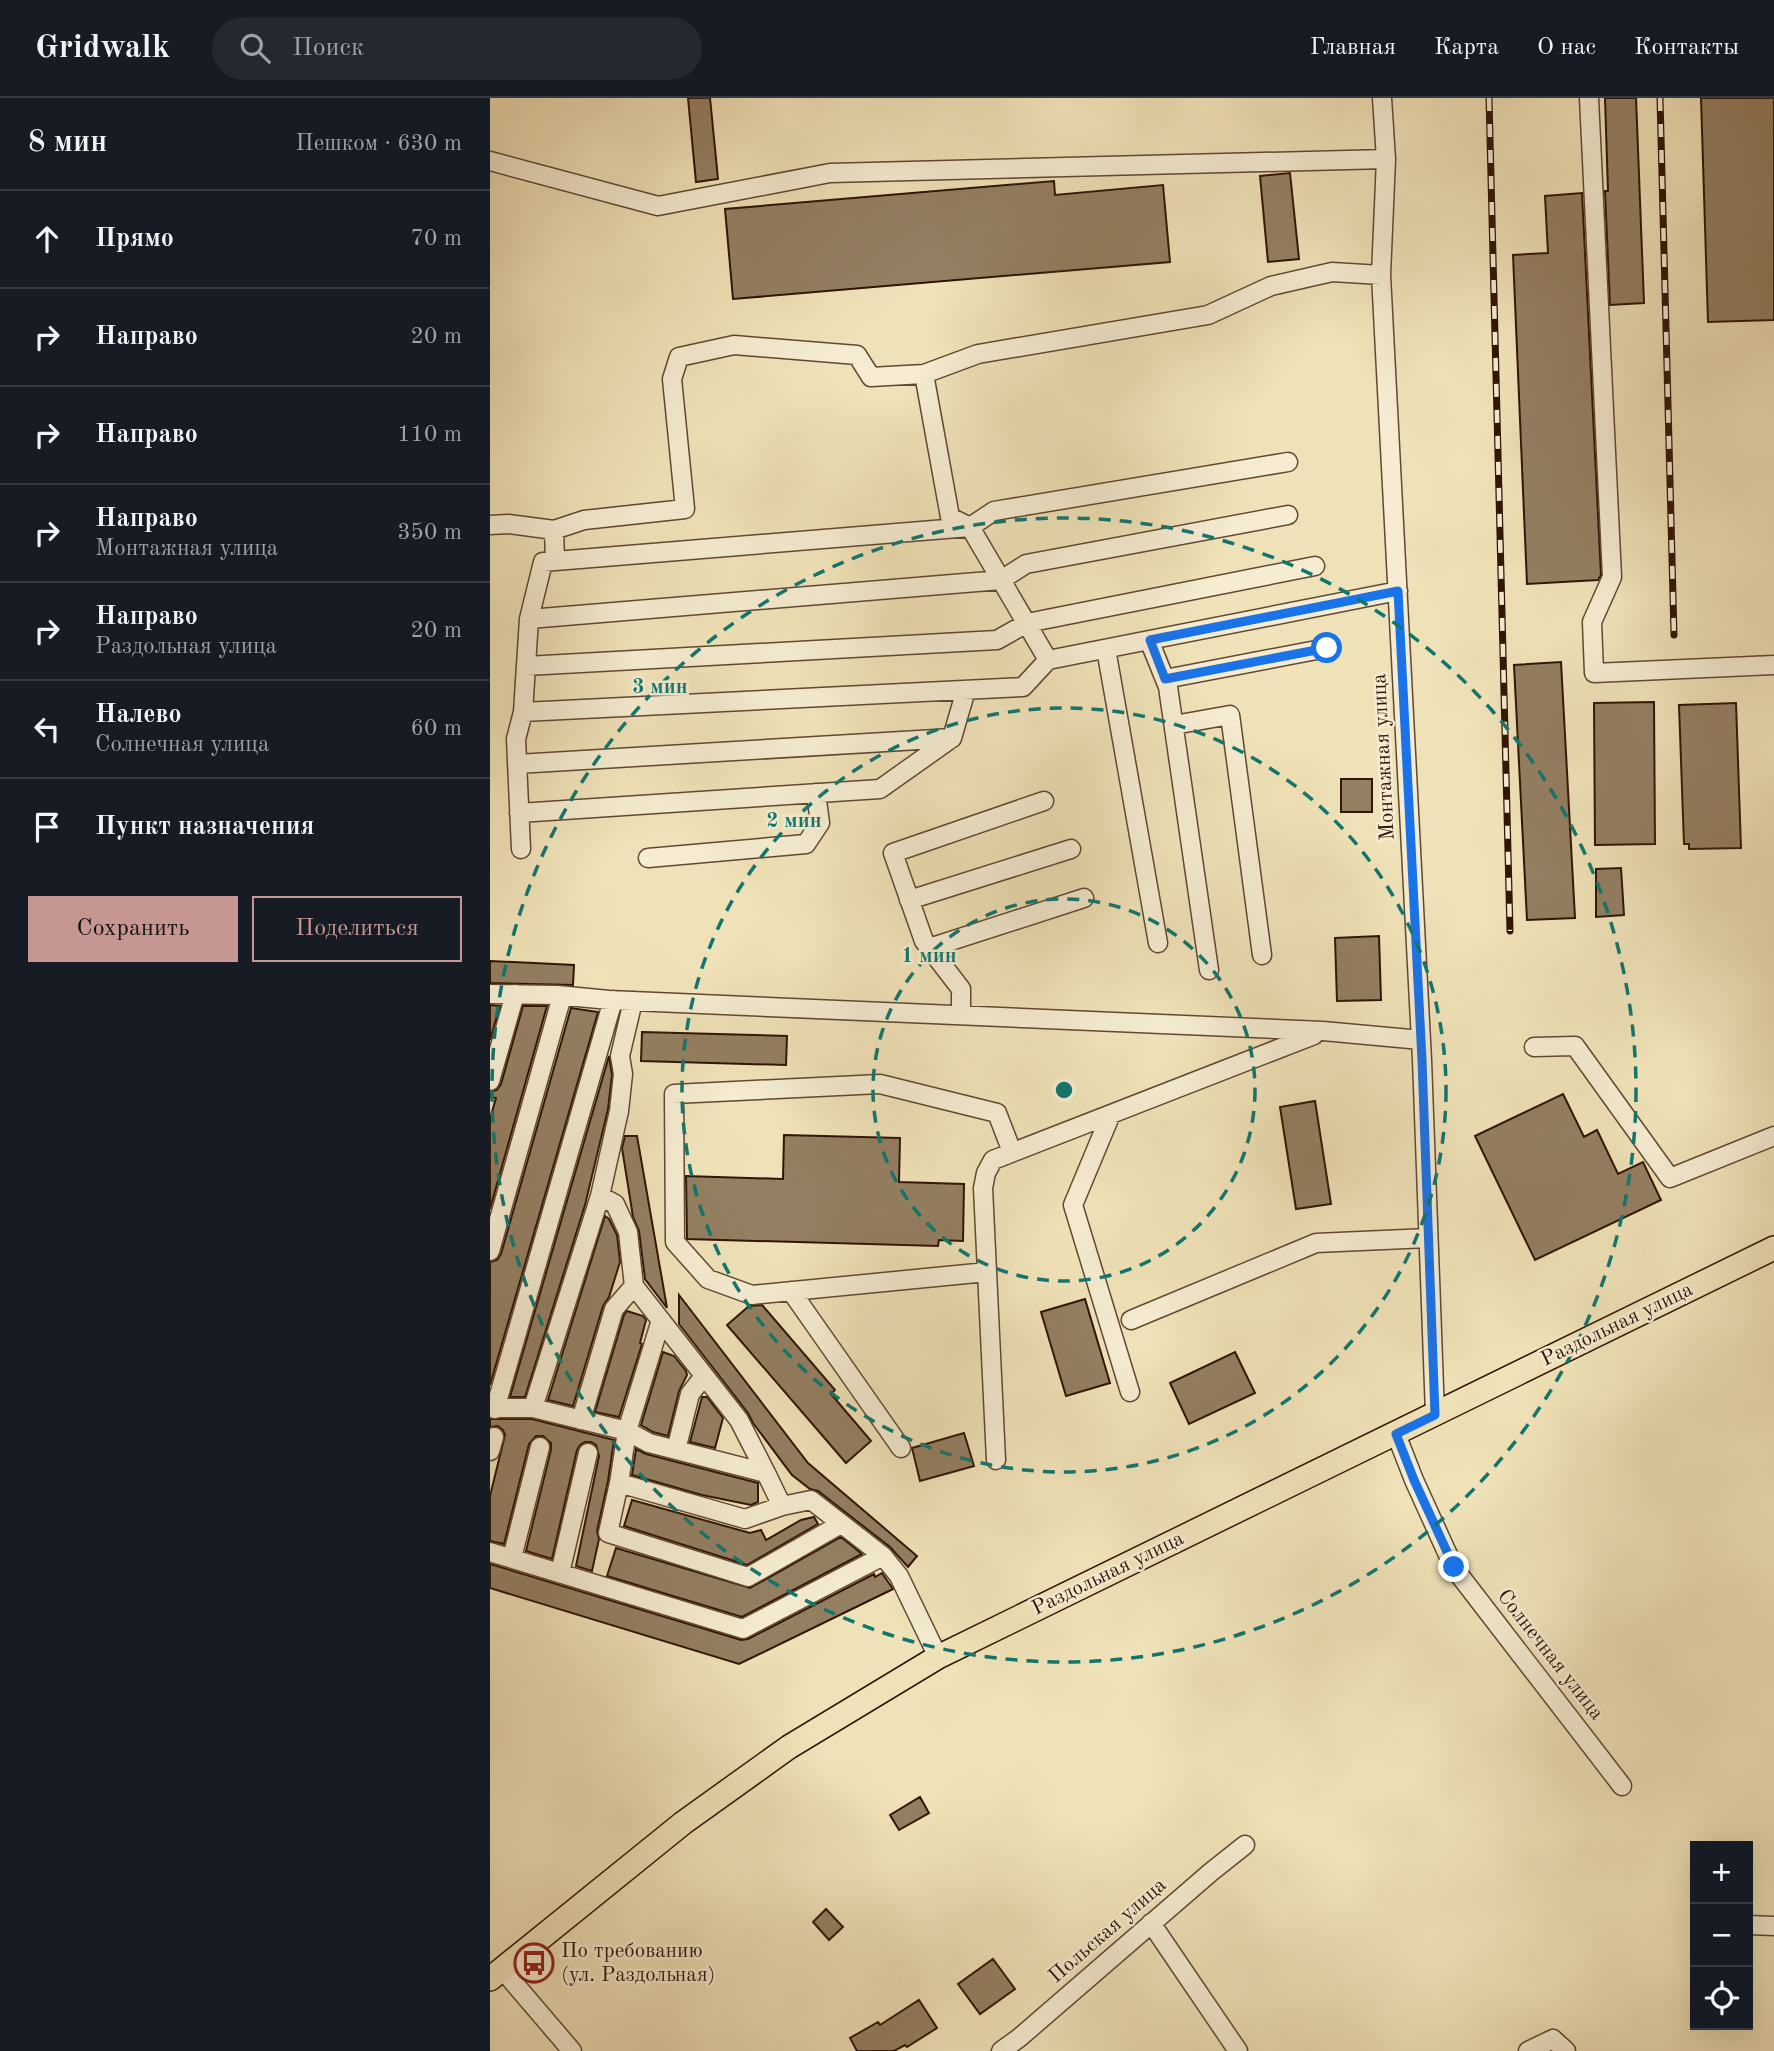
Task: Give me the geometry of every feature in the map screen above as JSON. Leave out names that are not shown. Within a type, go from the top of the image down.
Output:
[{"type":"main road","name":"Раздольная улица","points":[[496,1974],[682,1823],[789,1747],[938,1657],[1774,1248]]},
{"type":"street","name":"Монтажная улица","points":[[1382,98],[1386,159],[1381,275],[1421,1040],[1435,1415]]},
{"type":"street","points":[[1589,98],[1612,576],[1591,622],[1594,673],[1774,665]]},
{"type":"street","points":[[490,161],[658,206],[830,173],[1386,159]]},
{"type":"street","points":[[490,525],[508,524],[554,530],[584,520],[685,509],[672,379],[679,357],[734,345],[858,355],[871,377],[924,374],[978,354],[1208,315],[1271,286],[1332,272],[1381,275]]},
{"type":"street","points":[[924,374],[950,517],[970,527],[1048,660]]},
{"type":"street","points":[[521,849],[516,739],[523,712],[529,620],[543,562],[970,527],[994,511],[1288,462]]},
{"type":"street","points":[[529,620],[1001,580],[1026,564],[1288,515]]},
{"type":"street","points":[[554,530],[555,561]]},
{"type":"street","points":[[526,666],[998,640],[1027,623],[1315,566]]},
{"type":"street","points":[[523,712],[1023,687],[1048,660],[1398,591]]},
{"type":"street","points":[[1150,640],[1168,687],[1209,970]]},
{"type":"street","points":[[1165,679],[1327,648]]},
{"type":"street","points":[[1106,649],[1158,943]]},
{"type":"street","points":[[519,813],[880,789],[952,738],[966,690]]},
{"type":"street","points":[[1174,725],[1230,715],[1262,955]]},
{"type":"street","points":[[517,764],[952,738]]},
{"type":"street","points":[[648,858],[806,844],[820,823],[816,793]]},
{"type":"street","points":[[961,1015],[961,989],[924,941],[893,853],[1044,801]]},
{"type":"street","points":[[909,900],[1071,849]]},
{"type":"street","points":[[929,948],[1084,898]]},
{"type":"street","points":[[490,994],[1323,1031],[1421,1040]]},
{"type":"street","points":[[490,1081],[515,994]]},
{"type":"street","points":[[490,1251],[562,996]]},
{"type":"street","points":[[613,1000],[492,1409],[533,1408],[627,1431],[649,1443],[765,1474]]},
{"type":"street","points":[[533,1408],[600,1196],[619,1111],[623,1074],[620,1056],[633,1001]]},
{"type":"street","points":[[996,1460],[983,1188],[986,1173],[993,1160],[1323,1031]]},
{"type":"street","points":[[1534,1047],[1575,1046],[1670,1178],[1774,1136]]},
{"type":"street","points":[[987,1272],[752,1295],[708,1279],[675,1242],[674,1094],[880,1084],[997,1113],[1012,1152]]},
{"type":"street","points":[[1111,1114],[1073,1205],[1130,1392]]},
{"type":"street","points":[[600,1196],[615,1204],[628,1232],[634,1286],[739,1420],[782,1506]]},
{"type":"street","points":[[1131,1320],[1317,1243],[1428,1238]]},
{"type":"street","points":[[581,1420],[614,1309],[634,1286]]},
{"type":"street","points":[[791,1291],[901,1448]]},
{"type":"street","points":[[661,1320],[627,1431],[608,1533],[748,1577],[841,1524]]},
{"type":"street","points":[[676,1450],[690,1394],[705,1376]]},
{"type":"street","name":"Солнечная улица","points":[[1396,1434],[1454,1567],[1622,1786]]},
{"type":"street","points":[[512,1558],[540,1447]]},
{"type":"street","points":[[560,1573],[588,1453]]},
{"type":"street","points":[[619,1483],[745,1519],[782,1506],[811,1500],[883,1556],[899,1576],[938,1657]]},
{"type":"street","points":[[490,1552],[743,1629],[883,1556]]},
{"type":"street","name":"Польская улица","points":[[1001,2051],[1023,2045],[1152,1923],[1245,1845]]},
{"type":"street","points":[[1152,1923],[1238,2051]]},
{"type":"street","points":[[1753,1925],[1774,1926]]},
{"type":"street","points":[[496,1974],[572,2051]]},
{"type":"street","points":[[1528,2051],[1553,2039],[1566,2051]]},
{"type":"building","points":[[688,98],[710,98],[718,179],[696,182]]},
{"type":"building","points":[[1605,98],[1636,98],[1644,303],[1610,305],[1605,191],[1608,191]]},
{"type":"building","points":[[1701,98],[1774,98],[1774,320],[1708,322]]},
{"type":"building","points":[[1290,173],[1299,259],[1268,262],[1260,176]]},
{"type":"building","points":[[1054,181],[1055,195],[1163,185],[1170,262],[733,299],[725,209]]},
{"type":"building","points":[[1582,193],[1601,575],[1598,580],[1527,584],[1513,255],[1548,253],[1545,196]]},
{"type":"building","points":[[1561,662],[1575,918],[1527,920],[1514,665]]},
{"type":"building","points":[[1654,702],[1655,844],[1595,845],[1594,703]]},
{"type":"building","points":[[1736,703],[1741,848],[1689,849],[1689,844],[1684,844],[1679,705]]},
{"type":"building","points":[[1341,779],[1372,779],[1372,812],[1341,812]]},
{"type":"building","points":[[1621,868],[1624,915],[1596,917],[1596,869]]},
{"type":"building","points":[[1379,936],[1381,1000],[1337,1001],[1335,938]]},
{"type":"building","points":[[490,961],[574,965],[573,985],[490,983]]},
{"type":"building","points":[[490,1005],[500,1006],[490,1040]]},
{"type":"building","points":[[523,1006],[547,1006],[490,1209],[490,1119],[496,1098],[490,1097],[490,1092],[497,1090],[501,1084]]},
{"type":"building","points":[[571,1008],[598,1012],[490,1385],[490,1262],[497,1260],[501,1254]]},
{"type":"building","points":[[642,1032],[787,1036],[786,1065],[641,1061]]},
{"type":"building","points":[[609,1056],[612,1075],[608,1109],[585,1205],[525,1397],[510,1397]]},
{"type":"building","points":[[1563,1094],[1584,1137],[1597,1130],[1618,1174],[1643,1162],[1661,1200],[1535,1260],[1475,1136]]},
{"type":"building","points":[[1315,1101],[1331,1204],[1296,1209],[1280,1107]]},
{"type":"building","points":[[784,1135],[900,1138],[899,1182],[964,1184],[963,1241],[939,1240],[938,1246],[687,1239],[686,1176],[783,1179]]},
{"type":"building","points":[[625,1136],[637,1136],[667,1308],[645,1279],[639,1231],[633,1217],[622,1148]]},
{"type":"building","points":[[605,1216],[617,1235],[620,1262],[609,1297],[603,1306],[573,1406],[548,1400]]},
{"type":"building","points":[[679,1295],[808,1463],[917,1556],[908,1567],[890,1547],[818,1491],[810,1489],[792,1475],[679,1324]]},
{"type":"building","points":[[1085,1299],[1110,1383],[1066,1396],[1041,1312]]},
{"type":"building","points":[[762,1305],[835,1390],[831,1394],[871,1441],[846,1463],[727,1325],[749,1306]]},
{"type":"building","points":[[627,1311],[643,1316],[646,1320],[640,1343],[642,1344],[619,1417],[595,1412]]},
{"type":"building","points":[[663,1352],[674,1356],[687,1375],[679,1391],[668,1436],[641,1425]]},
{"type":"building","points":[[1235,1352],[1255,1393],[1189,1424],[1170,1383]]},
{"type":"building","points":[[702,1397],[707,1397],[723,1418],[715,1448],[690,1442]]},
{"type":"building","points":[[490,1419],[532,1419],[614,1440],[592,1571],[576,1566],[599,1456],[596,1445],[585,1442],[577,1450],[552,1559],[526,1551],[551,1450],[551,1443],[543,1436],[536,1436],[529,1444],[504,1544],[490,1541],[490,1496],[505,1435],[498,1426],[490,1427]]},
{"type":"building","points":[[964,1433],[974,1466],[920,1481],[912,1448]]},
{"type":"building","points":[[636,1449],[646,1454],[758,1483],[758,1502],[751,1505],[702,1495],[632,1475]]},
{"type":"building","points":[[632,1500],[750,1533],[761,1530],[766,1540],[801,1520],[814,1517],[818,1524],[747,1565],[624,1526]]},
{"type":"building","points":[[841,1537],[862,1554],[742,1617],[607,1576],[616,1548],[750,1588]]},
{"type":"building","points":[[490,1564],[741,1640],[748,1639],[874,1574],[875,1577],[882,1573],[893,1589],[739,1664],[490,1588]]},
{"type":"building","points":[[920,1797],[929,1813],[899,1830],[890,1815]]},
{"type":"building","points":[[826,1909],[843,1927],[829,1940],[813,1922]]},
{"type":"building","points":[[993,1959],[1015,1989],[980,2014],[958,1984]]},
{"type":"building","points":[[919,2000],[937,2028],[907,2047],[905,2045],[894,2051],[857,2051],[850,2038],[878,2022],[880,2025]]},
{"type":"railway","points":[[1489,98],[1510,931]]},
{"type":"railway","points":[[1660,98],[1674,635]]},
{"type":"place","name":"По требованию (ул. Раздольная)","points":[[534,1963]]},
{"type":"route","points":[[1327,648],[1165,679],[1150,640],[1398,591],[1422,1060],[1435,1415],[1396,1434],[1454,1567]]}]
